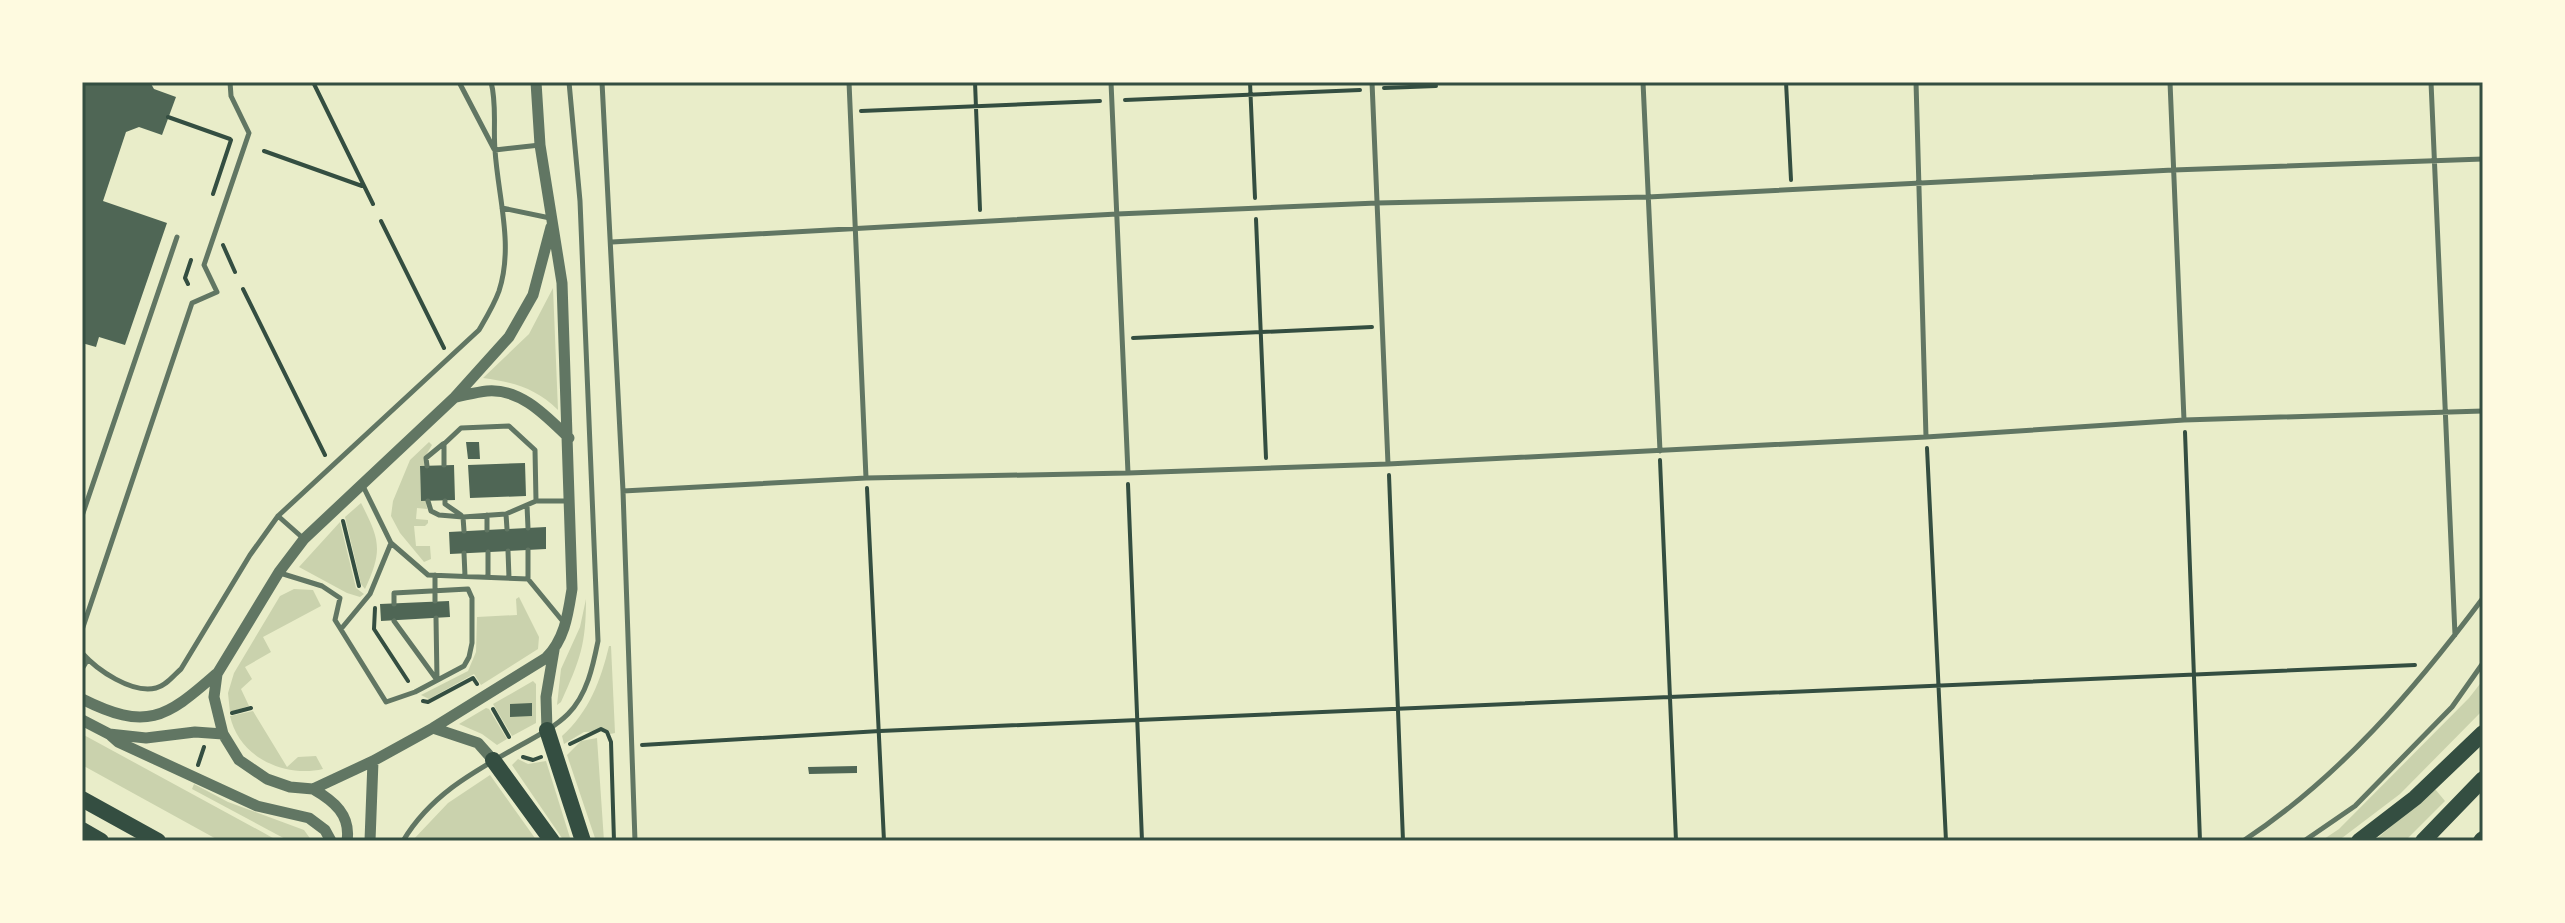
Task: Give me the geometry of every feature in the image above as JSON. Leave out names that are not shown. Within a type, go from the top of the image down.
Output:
[{"type":"highway","points":[[547,730],[583,841]]},
{"type":"highway","points":[[2359,841],[2415,798],[2483,733]]},
{"type":"highway","points":[[493,760],[552,841]]},
{"type":"highway","points":[[2423,841],[2483,779]]},
{"type":"highway","points":[[82,799],[158,841]]},
{"type":"highway","points":[[82,830],[101,841]]},
{"type":"street","points":[[536,82],[540,145],[562,283],[572,589],[566,624],[554,650],[546,697],[547,730]]},
{"type":"street","points":[[82,699],[122,716],[156,716],[188,699],[217,674],[279,572],[304,539],[455,397],[509,337],[533,295],[550,222]]},
{"type":"street","points":[[455,397],[490,390],[514,395],[538,409],[569,438]]},
{"type":"street","points":[[313,789],[433,728],[537,664],[554,650]]},
{"type":"street","points":[[217,674],[214,697],[223,734],[239,760],[251,770],[290,787],[313,789],[324,795],[344,815],[348,824],[347,841]]},
{"type":"street","points":[[82,720],[118,742],[249,803],[309,818],[325,830],[331,841]]},
{"type":"street","points":[[433,728],[478,743],[493,760]]},
{"type":"street","points":[[109,734],[146,738],[195,732],[223,734]]},
{"type":"street","points":[[370,841],[373,761]]},
{"type":"lane","points":[[82,630],[192,303],[217,292],[204,265],[249,133],[231,96],[230,82]]},
{"type":"lane","points":[[459,82],[495,150]]},
{"type":"lane","points":[[82,653],[110,678],[141,687],[158,688],[166,683],[181,669],[250,555],[278,516],[479,330],[499,291],[504,270],[491,82]]},
{"type":"lane","points":[[403,841],[444,791],[547,730],[568,714],[583,691],[598,641],[579,190],[569,82]]},
{"type":"lane","points":[[602,82],[623,491],[635,841]]},
{"type":"lane","points":[[849,82],[866,478]]},
{"type":"lane","points":[[1111,82],[1128,473]]},
{"type":"lane","points":[[1643,82],[1660,451]]},
{"type":"lane","points":[[1916,82],[1926,437]]},
{"type":"lane","points":[[2170,82],[2184,420]]},
{"type":"lane","points":[[2431,82],[2455,635]]},
{"type":"lane","points":[[1372,86],[1388,464]]},
{"type":"lane","points":[[495,150],[540,145]]},
{"type":"lane","points":[[612,242],[980,220],[1377,203],[1648,197],[2173,170],[2483,159]]},
{"type":"lane","points":[[502,208],[550,222]]},
{"type":"lane","points":[[82,516],[177,237]]},
{"type":"lane","points":[[623,491],[866,478],[1388,464],[1926,437],[2184,420],[2483,411]]},
{"type":"lane","points":[[427,466],[426,458],[461,428],[509,426],[535,450],[536,501]]},
{"type":"lane","points":[[444,444],[444,465]]},
{"type":"lane","points":[[362,483],[391,543],[422,572],[528,579]]},
{"type":"lane","points":[[428,501],[431,511],[439,515],[463,517],[506,514],[536,501],[569,501]]},
{"type":"lane","points":[[445,501],[463,517]]},
{"type":"lane","points":[[527,505],[528,528]]},
{"type":"lane","points":[[506,514],[507,529]]},
{"type":"lane","points":[[487,515],[487,530]]},
{"type":"lane","points":[[278,516],[304,539]]},
{"type":"lane","points":[[463,517],[464,531]]},
{"type":"lane","points":[[341,629],[370,594],[391,543]]},
{"type":"lane","points":[[528,550],[528,579],[566,624]]},
{"type":"lane","points":[[508,551],[509,578]]},
{"type":"lane","points":[[488,552],[488,577]]},
{"type":"lane","points":[[464,553],[465,576]]},
{"type":"lane","points":[[279,572],[322,586],[340,598],[335,620],[386,702],[415,692],[464,666],[469,657],[470,591],[465,588],[394,593],[394,604]]},
{"type":"lane","points":[[435,575],[435,601]]},
{"type":"lane","points":[[2243,841],[2275,820],[2365,739],[2433,664],[2483,598]]},
{"type":"lane","points":[[436,618],[437,680]]},
{"type":"lane","points":[[394,621],[437,680]]},
{"type":"lane","points":[[82,669],[88,659]]},
{"type":"lane","points":[[2304,841],[2355,806],[2452,707],[2483,663]]},
{"type":"path","points":[[313,82],[373,204]]},
{"type":"path","points":[[975,82],[980,220]]},
{"type":"path","points":[[1250,82],[1267,468]]},
{"type":"path","points":[[1786,82],[1791,190]]},
{"type":"path","points":[[850,111],[1372,86],[1436,86]]},
{"type":"path","points":[[168,117],[236,141]]},
{"type":"path","points":[[264,151],[364,187]]},
{"type":"path","points":[[381,221],[449,358]]},
{"type":"path","points":[[222,243],[235,272]]},
{"type":"path","points":[[243,289],[330,466]]},
{"type":"path","points":[[1122,338],[1383,326]]},
{"type":"path","points":[[2184,420],[2200,841]]},
{"type":"path","points":[[1926,437],[1946,841]]},
{"type":"path","points":[[1660,451],[1676,841]]},
{"type":"path","points":[[1388,464],[1403,841]]},
{"type":"path","points":[[1128,473],[1142,841]]},
{"type":"path","points":[[866,478],[884,841]]},
{"type":"path","points":[[342,518],[359,585],[364,592]]},
{"type":"path","points":[[377,597],[374,629],[410,683]]},
{"type":"path","points":[[631,746],[880,731],[2433,664]]},
{"type":"path","points":[[419,697],[428,702],[473,678],[478,685]]},
{"type":"path","points":[[489,704],[509,737]]},
{"type":"path","points":[[230,714],[251,708]]},
{"type":"path","points":[[564,748],[601,729],[607,732],[611,742],[614,841]]},
{"type":"path","points":[[196,771],[205,744]]},
{"type":"path","points":[[521,756],[533,760],[544,756]]},
{"type":"green space","points":[[553,288],[558,410],[524,387],[483,378],[529,334]]},
{"type":"green space","points":[[429,442],[432,445],[426,455],[425,466],[420,467],[421,501],[426,501],[427,509],[417,508],[416,519],[428,520],[428,523],[414,526],[416,546],[430,546],[431,559],[424,562],[400,533],[391,516],[393,501],[410,460]]},
{"type":"green space","points":[[361,503],[377,545],[375,564],[365,589],[361,584],[345,517]]},
{"type":"green space","points":[[340,522],[356,588],[364,594],[360,597],[299,567]]},
{"type":"green space","points":[[294,589],[313,590],[321,606],[263,637],[271,652],[245,667],[252,679],[241,689],[249,706],[230,712],[228,693],[234,673],[280,596]]},
{"type":"green space","points":[[519,597],[539,637],[538,649],[481,685],[474,674],[429,699],[421,695],[468,671],[476,652],[477,617],[517,615],[516,599]]},
{"type":"green space","points":[[586,599],[581,652],[568,687],[557,705],[561,669],[580,627]]},
{"type":"green space","points":[[609,646],[615,733],[584,732],[564,744],[562,736],[580,717],[593,695]]},
{"type":"green space","points":[[2483,680],[2483,710],[2400,794],[2338,841],[2321,841],[2339,829],[2469,698]]},
{"type":"green space","points":[[533,681],[536,684],[536,723],[512,736],[493,704]]},
{"type":"green space","points":[[486,708],[507,739],[497,745],[459,724]]},
{"type":"green space","points":[[253,711],[287,767],[298,757],[316,756],[323,769],[308,771],[279,767],[253,753],[243,743],[230,716]]},
{"type":"green space","points":[[82,734],[278,841],[220,841],[82,765]]},
{"type":"green space","points":[[597,738],[604,841],[596,841],[567,755],[581,741]]},
{"type":"green space","points":[[518,759],[528,764],[546,761],[571,841],[564,841],[512,765]]},
{"type":"green space","points":[[490,775],[537,841],[412,841],[448,803]]},
{"type":"green space","points":[[194,784],[228,802],[304,830],[312,841],[289,841],[192,789]]},
{"type":"green space","points":[[2435,789],[2445,801],[2405,841],[2374,841]]},
{"type":"building","points":[[82,82],[150,82],[154,89],[176,97],[162,135],[139,127],[126,132],[103,201],[167,223],[125,345],[99,337],[96,347],[82,343]]},
{"type":"building","points":[[466,442],[479,442],[480,459],[468,459]]},
{"type":"building","points":[[525,463],[526,496],[470,498],[468,465]]},
{"type":"building","points":[[454,465],[455,500],[421,501],[420,466]]},
{"type":"building","points":[[546,527],[546,549],[450,554],[449,532]]},
{"type":"building","points":[[449,601],[450,617],[381,621],[380,604]]},
{"type":"building","points":[[532,703],[532,716],[510,717],[510,704]]},
{"type":"building","points":[[857,766],[857,773],[809,774],[808,767]]}]
